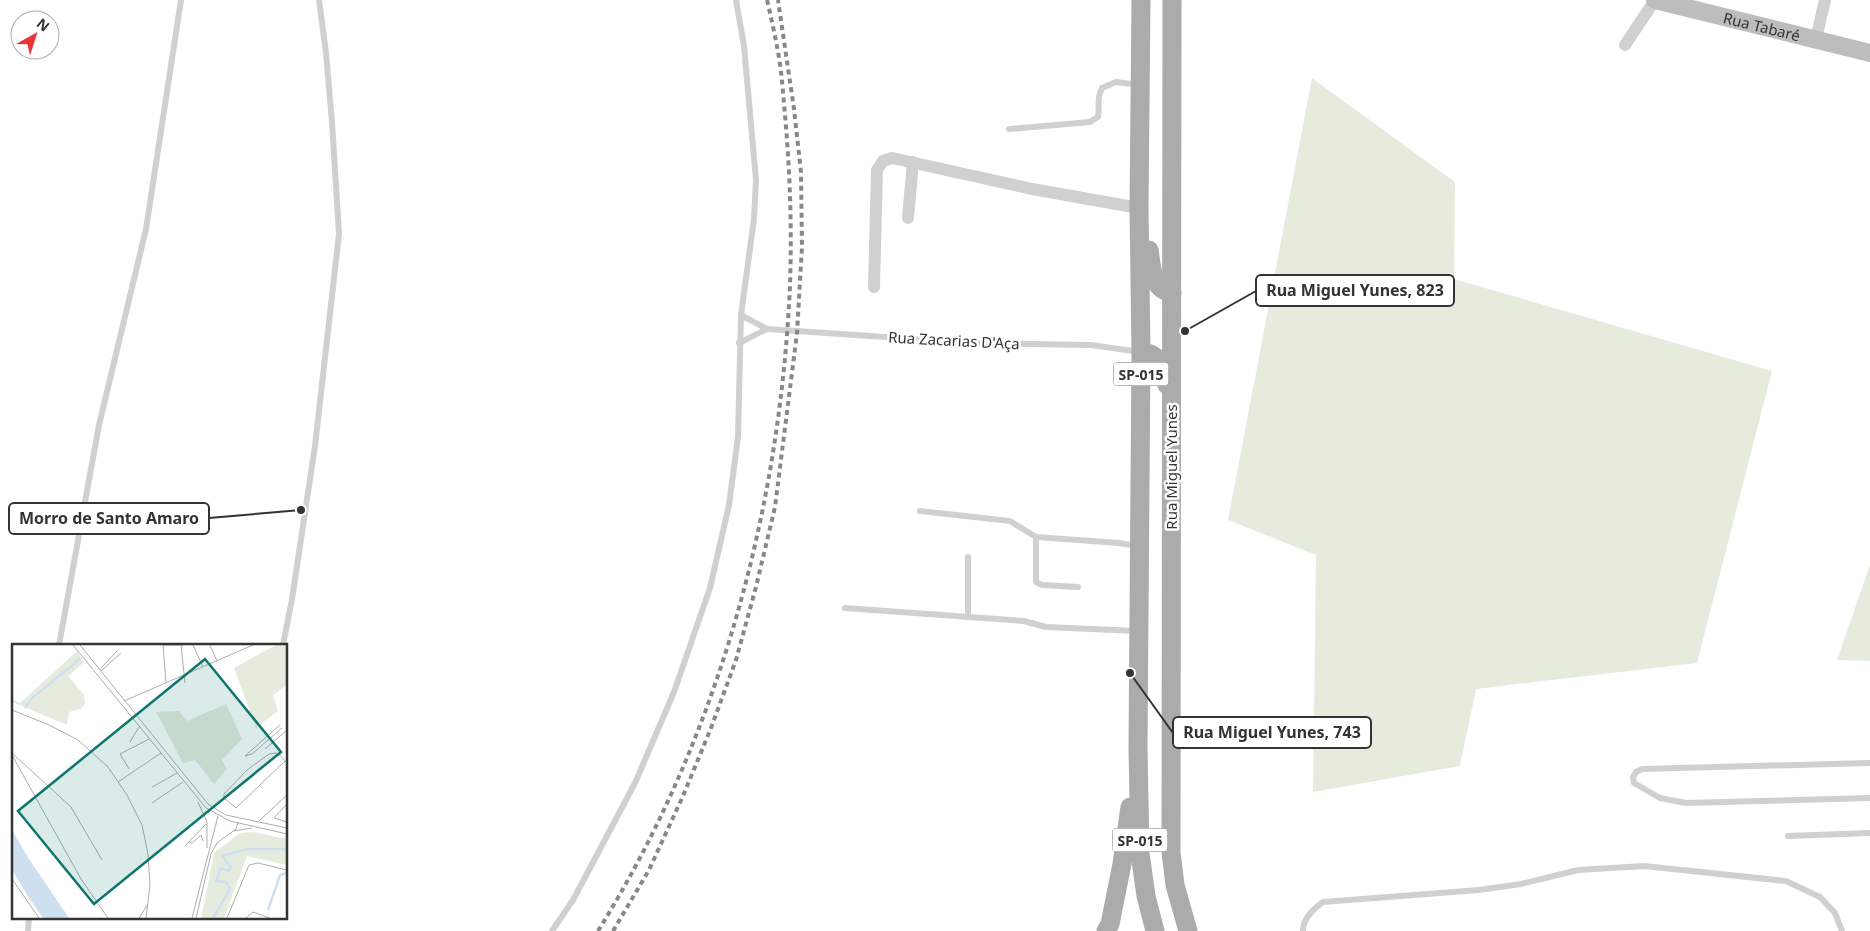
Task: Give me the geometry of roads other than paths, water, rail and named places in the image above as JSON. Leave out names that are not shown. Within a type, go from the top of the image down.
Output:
[{"type":"main road","name":"Rua Miguel Yunes","points":[[1140,0],[1138,208],[1141,352],[1138,748],[1140,853],[1146,896],[1155,931]]},
{"type":"main road","name":"Rua Miguel Yunes","points":[[1172,0],[1171,852],[1175,885],[1188,931]]},
{"type":"main road","points":[[1139,235],[1148,244],[1150,264],[1156,284],[1163,290],[1172,293]]},
{"type":"main road","points":[[1141,352],[1149,352],[1156,356],[1161,364],[1172,398]]},
{"type":"main road","points":[[1106,931],[1110,924],[1122,864],[1138,748]]},
{"type":"street","points":[[1625,45],[1655,0]]},
{"type":"street","name":"Rua Tabaré","points":[[1655,0],[1870,53]]},
{"type":"street","points":[[1816,39],[1825,0]]},
{"type":"street","points":[[874,287],[877,170],[883,161],[892,158],[1032,189],[1138,208]]},
{"type":"street","points":[[908,218],[913,162]]},
{"type":"lane","points":[[59,644],[99,425],[146,229],[182,0]]},
{"type":"lane","points":[[283,644],[292,599],[315,446],[339,234],[332,122],[319,0]]},
{"type":"lane","points":[[552,931],[572,900],[635,783],[674,692],[710,588],[729,505],[738,437],[741,315],[754,219],[756,180],[744,46],[736,0]]},
{"type":"lane","points":[[1009,129],[1090,122],[1098,117],[1098,96],[1102,88],[1116,82],[1140,85]]},
{"type":"lane","points":[[741,315],[767,328]]},
{"type":"lane","points":[[739,343],[767,328]]},
{"type":"lane","name":"Rua Zacarias D'Aça","points":[[767,328],[974,343],[1091,345],[1141,352]]},
{"type":"lane","points":[[920,511],[1010,521],[1036,537],[1119,543],[1140,547]]},
{"type":"lane","points":[[1036,537],[1036,582],[1042,585],[1078,587]]},
{"type":"lane","points":[[968,557],[968,617]]},
{"type":"lane","points":[[845,608],[1024,620],[1046,627],[1139,631]]},
{"type":"lane","points":[[1870,763],[1642,770],[1636,772],[1633,777],[1634,783],[1660,798],[1686,803],[1870,798]]},
{"type":"lane","points":[[1788,836],[1870,833]]},
{"type":"lane","points":[[1303,931],[1311,910],[1323,902],[1479,890],[1521,884],[1578,870],[1644,866],[1786,881],[1820,898],[1835,913],[1842,931]]},
{"type":"lane","points":[[28,931],[29,918]]},
{"type":"railway","points":[[598,931],[640,857],[677,781],[709,702],[735,621],[756,538],[773,455],[784,370],[790,285],[791,221],[781,76],[777,46],[767,0]]},
{"type":"railway","points":[[613,931],[649,870],[683,796],[711,728],[736,660],[775,507],[797,333],[802,247],[801,172],[778,0]]},
{"type":"place","name":"Rua Miguel Yunes, 823","points":[[1185,331]]},
{"type":"place","name":"Morro de Santo Amaro","points":[[301,510]]},
{"type":"place","name":"Rua Miguel Yunes, 743","points":[[1130,673]]}]
